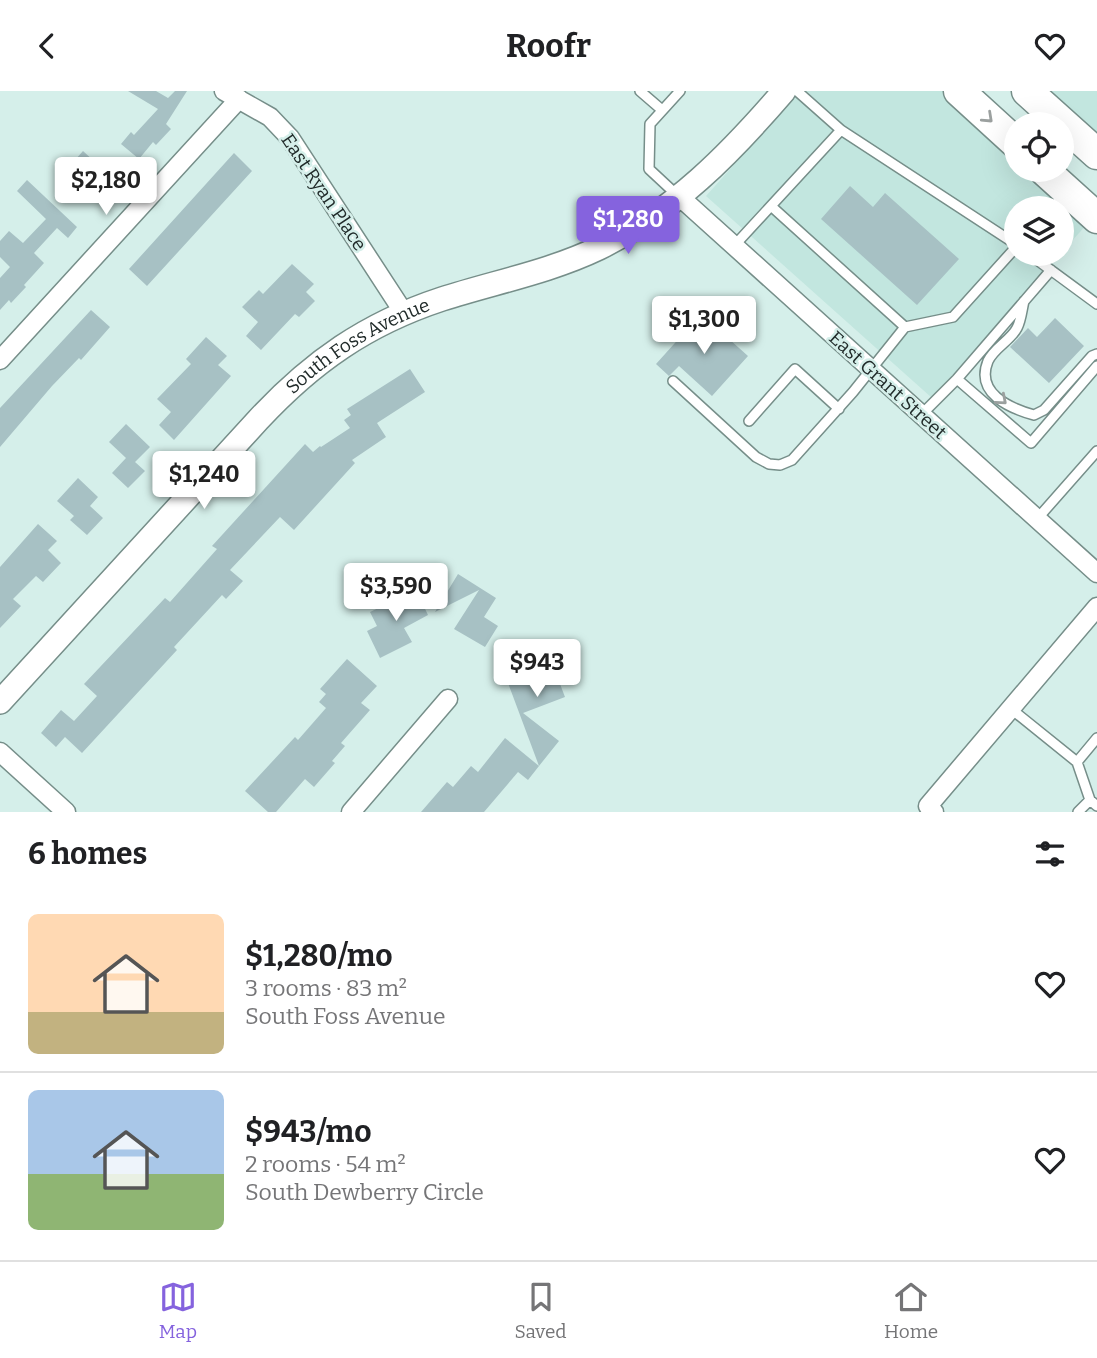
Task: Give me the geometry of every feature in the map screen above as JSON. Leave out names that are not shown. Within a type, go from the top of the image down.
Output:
[{"type":"main road","points":[[959,91],[1004,132]]},
{"type":"main road","points":[[1027,91],[1097,153]]},
{"type":"main road","points":[[1074,207],[1097,218]]},
{"type":"street","name":"South Foss Avenue","points":[[0,702],[285,391],[341,346],[404,313],[442,299],[541,272],[573,259],[654,216],[731,152],[784,91]]},
{"type":"street","name":"East Ryan Place","points":[[232,95],[270,117],[290,138],[404,313]]},
{"type":"street","points":[[0,360],[232,95]]},
{"type":"street","name":"East Grant Street","points":[[680,197],[1097,573]]},
{"type":"street","points":[[934,812],[928,806],[1097,607]]},
{"type":"street","points":[[351,812],[449,699]]},
{"type":"street","points":[[0,752],[66,812]]},
{"type":"lane","points":[[640,91],[662,110]]},
{"type":"lane","points":[[680,91],[650,124],[649,169],[680,197]]},
{"type":"lane","points":[[797,91],[841,130],[1004,237]]},
{"type":"lane","points":[[734,246],[841,130]]},
{"type":"lane","points":[[771,207],[905,327]]},
{"type":"lane","points":[[673,381],[756,457],[769,464],[780,465],[792,460],[839,409],[905,327],[953,317],[1004,260]]},
{"type":"lane","points":[[1046,266],[1097,304]]},
{"type":"lane","points":[[921,415],[957,379],[1051,270]]},
{"type":"lane","points":[[1024,301],[1018,328],[989,360],[986,378],[996,399],[1013,409],[1034,415],[1044,410],[1092,356],[1097,354]]},
{"type":"lane","points":[[957,379],[1031,443],[1097,366]]},
{"type":"lane","points":[[749,421],[795,369],[839,409]]},
{"type":"lane","points":[[1037,519],[1097,451]]},
{"type":"lane","points":[[1010,708],[1077,762],[1093,803],[1078,812]]},
{"type":"lane","points":[[1077,762],[1097,738]]},
{"type":"shaded area","points":[[800,91],[976,91],[1004,116],[1004,182],[1072,182],[1097,213],[1074,239],[1074,196],[1004,196],[1004,266],[1050,266],[932,398],[706,196]]},
{"type":"shaded area","points":[[1050,91],[1097,91],[1097,132]]},
{"type":"building","points":[[128,91],[156,91],[168,98],[175,91],[187,91],[166,124],[171,129],[156,145],[153,142],[139,159],[121,144],[131,132],[134,135],[158,109]]},
{"type":"building","points":[[83,151],[118,183],[102,201],[67,169]]},
{"type":"building","points":[[234,153],[252,171],[147,286],[129,269]]},
{"type":"building","points":[[27,180],[77,227],[68,238],[57,228],[34,253],[44,263],[24,285],[26,287],[0,310],[0,278],[10,267],[0,257],[0,241],[9,231],[23,243],[46,219],[17,191]]},
{"type":"building","points":[[850,186],[873,207],[885,193],[959,259],[917,305],[821,219]]},
{"type":"building","points":[[292,264],[314,284],[306,292],[315,301],[299,317],[295,314],[261,350],[246,336],[258,322],[242,307],[259,290],[263,294]]},
{"type":"building","points":[[91,310],[110,327],[81,360],[79,358],[52,386],[0,447],[0,408]]},
{"type":"building","points":[[701,314],[748,356],[712,396],[679,366],[669,376],[656,364]]},
{"type":"building","points":[[1055,318],[1084,346],[1049,383],[1010,347],[1028,328],[1037,337]]},
{"type":"building","points":[[206,337],[227,356],[218,365],[231,376],[174,440],[159,425],[171,412],[157,399],[191,364],[186,359]]},
{"type":"building","points":[[410,369],[425,392],[377,423],[386,437],[352,460],[355,463],[294,530],[280,517],[230,570],[243,581],[226,599],[222,595],[174,647],[177,650],[82,753],[65,737],[56,747],[41,733],[61,710],[74,721],[97,696],[84,684],[165,598],[170,602],[217,549],[212,546],[305,444],[313,452],[350,428],[344,420],[351,415],[347,409]]},
{"type":"building","points":[[126,424],[150,447],[135,462],[145,471],[128,488],[112,473],[126,458],[109,442]]},
{"type":"building","points":[[78,478],[98,497],[90,506],[103,518],[87,535],[70,520],[74,516],[57,501]]},
{"type":"building","points":[[38,524],[57,541],[48,550],[61,563],[43,582],[36,576],[13,599],[21,606],[0,628],[0,567]]},
{"type":"building","points":[[458,574],[496,598],[484,617],[498,626],[485,647],[454,629],[479,590],[435,612]]},
{"type":"building","points":[[416,590],[428,615],[404,628],[412,642],[380,658],[367,631],[377,626],[370,612]]},
{"type":"building","points":[[547,650],[565,697],[523,713],[559,741],[539,766],[508,683],[520,678],[517,671],[527,667],[523,659]]},
{"type":"building","points":[[347,659],[377,686],[361,703],[370,710],[341,743],[345,746],[332,761],[335,763],[314,787],[305,779],[276,812],[268,812],[245,791],[295,737],[298,740],[326,708],[319,702],[326,694],[320,689]]},
{"type":"building","points":[[505,738],[539,766],[528,780],[518,772],[484,812],[421,812],[447,782],[453,787],[471,766],[478,772]]}]
